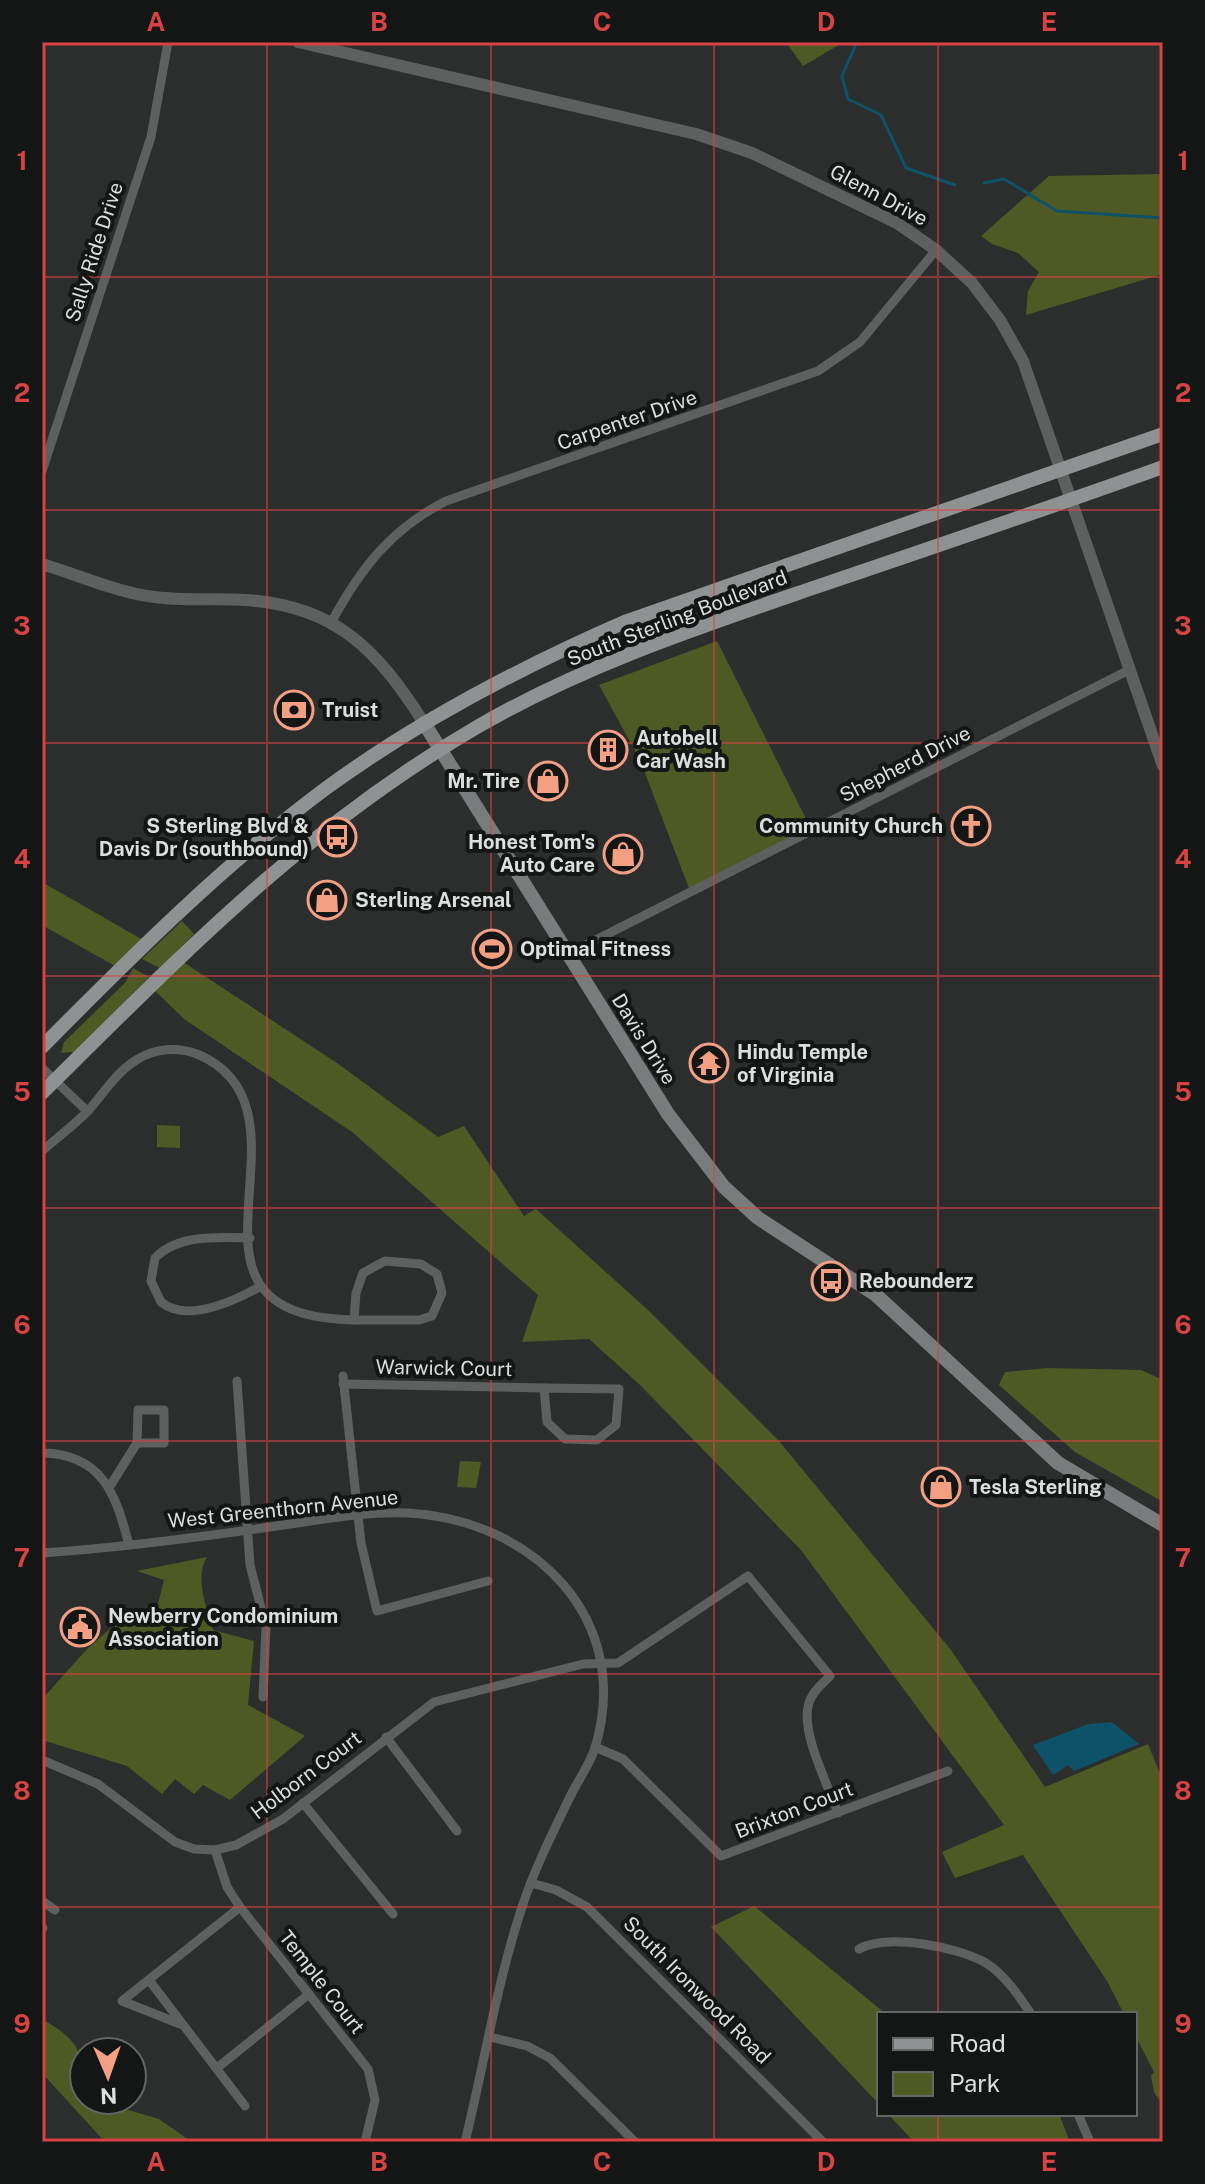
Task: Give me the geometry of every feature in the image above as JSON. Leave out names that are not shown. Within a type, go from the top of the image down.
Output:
[{"type":"main road","name":"South Sterling Boulevard","points":[[42,1047],[270,832],[326,788],[424,723],[515,673],[627,621],[1163,434]]},
{"type":"main road","name":"South Sterling Boulevard","points":[[42,1093],[262,880],[328,826],[441,750],[523,702],[645,647],[1163,467]]},
{"type":"main road","name":"Davis Drive","points":[[424,723],[668,1114],[704,1165],[758,1218],[876,1295],[1058,1463],[1163,1525]]},
{"type":"street","name":"Sally Ride Drive","points":[[42,471],[151,137],[168,42]]},
{"type":"street","name":"Glenn Drive","points":[[298,42],[721,141],[897,223],[936,250],[972,283],[1013,339],[1062,470],[1163,766]]},
{"type":"street","name":"Carpenter Drive","points":[[332,621],[353,582],[372,556],[420,515],[446,501],[818,371],[860,342],[936,250]]},
{"type":"street","name":"Davis Drive","points":[[42,564],[150,597],[249,600],[287,606],[332,621],[384,663],[424,723]]},
{"type":"street","name":"Shepherd Drive","points":[[568,954],[1129,670]]},
{"type":"street","points":[[42,1151],[87,1111],[128,1066],[150,1053],[171,1049],[192,1052],[220,1069],[235,1083],[245,1105],[252,1163],[250,1238],[261,1286],[281,1303],[303,1314],[354,1320],[419,1320],[432,1316],[440,1302],[440,1279],[430,1267],[408,1261],[371,1265],[358,1282],[354,1320]]},
{"type":"street","points":[[42,1068],[87,1111]]},
{"type":"street","points":[[250,1238],[200,1239],[170,1247],[155,1258],[151,1281],[161,1302],[181,1310],[221,1305],[261,1286]]},
{"type":"street","name":"Warwick Court","points":[[357,1516],[343,1380],[619,1389],[616,1425],[597,1440],[565,1439],[547,1422],[544,1388]]},
{"type":"street","points":[[237,1381],[250,1565],[266,1627],[263,1697]]},
{"type":"street","points":[[110,1486],[137,1443],[138,1410],[164,1410],[164,1443],[137,1443]]},
{"type":"street","points":[[42,1453],[76,1460],[98,1473],[110,1486],[129,1545]]},
{"type":"street","name":"West Greenthorn Avenue","points":[[42,1553],[357,1516],[428,1515],[479,1528],[508,1541],[531,1556],[568,1590],[592,1626],[602,1664],[604,1700],[595,1747],[531,1883],[509,1949],[465,2142]]},
{"type":"street","points":[[357,1516],[372,1601],[377,1611],[488,1581]]},
{"type":"street","name":"Holborn Court","points":[[215,1850],[259,1833],[434,1702],[583,1664],[618,1663],[748,1576],[830,1676],[813,1694],[807,1707],[808,1729],[838,1813]]},
{"type":"street","points":[[386,1737],[457,1831]]},
{"type":"street","name":"Brixton Court","points":[[595,1747],[623,1759],[721,1856],[948,1771]]},
{"type":"street","points":[[42,1760],[98,1784],[175,1842],[194,1849],[215,1850]]},
{"type":"street","points":[[303,1803],[393,1914]]},
{"type":"street","name":"Temple Court","points":[[215,1850],[227,1887],[240,1907],[368,2069],[375,2100],[365,2142]]},
{"type":"street","name":"South Ironwood Road","points":[[531,1883],[556,1890],[587,1907],[823,2142]]},
{"type":"street","points":[[42,1901],[55,1910]]},
{"type":"street","points":[[180,2024],[122,2001],[240,1907]]},
{"type":"street","points":[[859,1949],[869,1944],[916,1943],[957,1951],[987,1964],[1011,1985],[1030,2012]]},
{"type":"street","points":[[149,1980],[245,2106]]},
{"type":"street","points":[[217,2068],[309,1994]]},
{"type":"street","points":[[490,2037],[527,2046],[550,2058],[635,2142]]},
{"type":"street","points":[[1079,2116],[1090,2142]]},
{"type":"green space","points":[[786,42],[844,42],[803,66]]},
{"type":"green space","points":[[1163,174],[1163,274],[1026,315],[1028,291],[1039,272],[1018,253],[992,244],[981,236],[1049,176]]},
{"type":"green space","points":[[717,641],[812,831],[690,891],[640,760],[599,685]]},
{"type":"green space","points":[[42,882],[143,940],[115,966],[42,925]]},
{"type":"green space","points":[[182,921],[194,934],[160,968],[142,959]]},
{"type":"green space","points":[[177,958],[337,1063],[438,1137],[464,1126],[524,1216],[536,1209],[649,1311],[779,1441],[951,1650],[1045,1787],[1148,1744],[1163,1781],[1163,2106],[1154,2092],[1151,2076],[1154,2072],[1137,2039],[1137,2012],[1123,2012],[1107,1981],[1023,1855],[955,1878],[942,1852],[1004,1825],[801,1550],[639,1384],[589,1339],[522,1342],[538,1295],[352,1132],[184,1019],[149,985]]},
{"type":"green space","points":[[133,968],[149,977],[74,1052],[61,1053],[64,1042],[125,983]]},
{"type":"green space","points":[[157,1125],[180,1126],[180,1148],[157,1147]]},
{"type":"green space","points":[[1047,1368],[1141,1370],[1163,1380],[1163,1502],[1075,1452],[999,1385],[1005,1372]]},
{"type":"green space","points":[[460,1461],[481,1462],[476,1488],[457,1487]]},
{"type":"green space","points":[[207,1557],[203,1565],[202,1583],[213,1630],[254,1641],[248,1705],[305,1736],[230,1800],[203,1785],[194,1794],[175,1779],[162,1794],[127,1766],[42,1740],[44,1697],[87,1649],[119,1621],[158,1604],[164,1580],[137,1571]]},
{"type":"green space","points":[[754,1906],[884,2012],[877,2012],[877,2102],[711,1927]]},
{"type":"green space","points":[[42,2019],[68,2037],[68,2101],[42,2073]]},
{"type":"green space","points":[[81,2116],[148,2116],[159,2119],[192,2142],[105,2142]]},
{"type":"green space","points":[[890,2116],[1060,2116],[1070,2142],[914,2142]]},
{"type":"water","points":[[1112,1722],[1139,1744],[1074,1771],[1068,1765],[1053,1775],[1033,1745],[1088,1724]]},
{"type":"waterway","points":[[857,42],[842,76],[848,99],[881,115],[906,168],[955,185]]},
{"type":"waterway","points":[[984,183],[1004,179],[1057,211],[1163,218]]},
{"type":"place","name":"Truist","points":[[294,710]]},
{"type":"place","name":"Autobell Car Wash","points":[[608,750]]},
{"type":"place","name":"Mr. Tire","points":[[548,781]]},
{"type":"place","name":"Community Church","points":[[971,826]]},
{"type":"place","name":"S Sterling Blvd & Davis Dr (southbound)","points":[[337,837]]},
{"type":"place","name":"Honest Tom's Auto Care","points":[[623,854]]},
{"type":"place","name":"Sterling Arsenal","points":[[327,900]]},
{"type":"place","name":"Optimal Fitness","points":[[492,949]]},
{"type":"place","name":"Hindu Temple of Virginia","points":[[709,1063]]},
{"type":"place","name":"Rebounderz","points":[[831,1281]]},
{"type":"place","name":"Tesla Sterling","points":[[941,1487]]},
{"type":"place","name":"Newberry Condominium Association","points":[[80,1627]]}]
